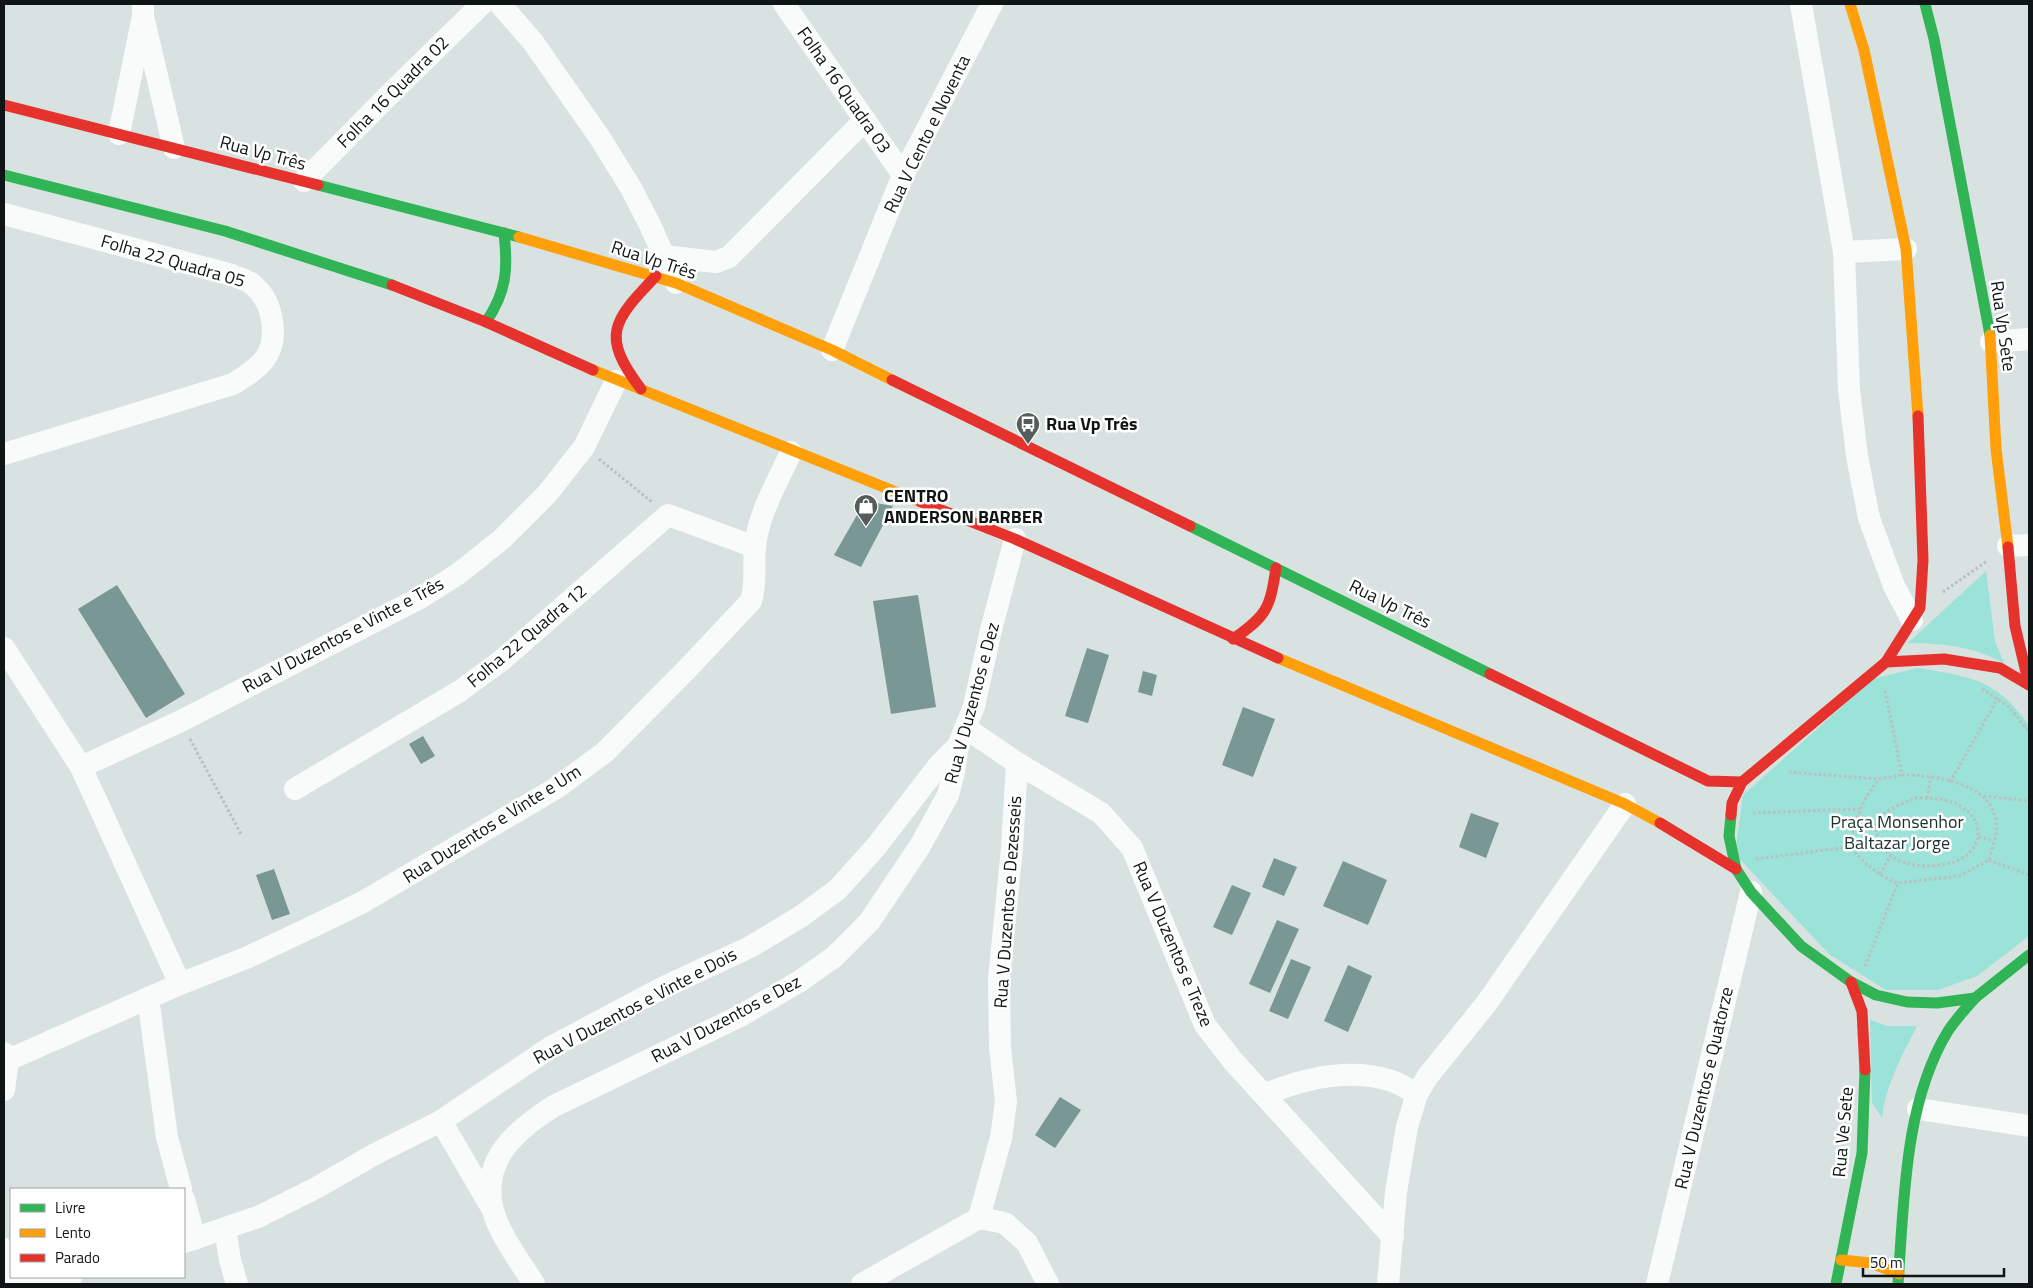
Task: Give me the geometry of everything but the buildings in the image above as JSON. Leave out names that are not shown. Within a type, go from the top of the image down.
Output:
[{"type":"main road","points":[[1850,4],[1864,50],[1906,249],[1918,407],[1923,560],[1916,614],[1886,662],[1742,782],[1732,803],[1729,836],[1736,870],[1751,892],[1801,946],[1851,982],[1876,994],[1907,1002],[1937,1003],[1974,998]]},
{"type":"main road","name":"Rua Vp Sete","points":[[1925,4],[1934,39],[1991,342],[1996,449],[2019,545],[2015,626],[2029,685]]},
{"type":"main road","name":"Rua Vp Três","points":[[4,104],[504,233],[666,272],[832,350],[1708,781],[1742,782]]},
{"type":"main road","points":[[4,175],[225,231],[389,284],[486,322],[616,381],[641,389],[791,452],[1015,540],[1233,639],[1625,804],[1682,835],[1736,870]]},
{"type":"main road","points":[[486,322],[496,310],[503,294],[506,280],[507,264],[504,233]]},
{"type":"main road","points":[[641,389],[624,370],[617,354],[618,321],[629,305],[666,272]]},
{"type":"main road","points":[[1233,639],[1262,617],[1270,605],[1276,568]]},
{"type":"main road","points":[[1886,662],[1944,659],[2000,668],[2029,685]]},
{"type":"main road","points":[[1898,1279],[1905,1189],[1918,1109],[1932,1065],[1948,1030],[1974,998],[2029,955]]},
{"type":"main road","name":"Rua Ve Sete","points":[[1836,1284],[1862,1152],[1863,1133],[1865,1063],[1862,1012],[1851,982]]},
{"type":"main road","points":[[1841,1260],[1867,1261],[1878,1264],[1898,1279]]},
{"type":"street","name":"Folha 16 Quadra 02","points":[[304,181],[482,4]]},
{"type":"street","points":[[500,4],[533,42],[600,138],[631,188],[666,272],[716,262],[729,257],[865,120]]},
{"type":"street","name":"Folha 16 Quadra 03","points":[[784,4],[903,175]]},
{"type":"street","name":"Rua V Cento e Noventa","points":[[832,350],[903,175],[992,4]]},
{"type":"street","points":[[1800,4],[1844,252],[1849,389],[1857,456],[1869,518],[1894,586],[1916,614]]},
{"type":"street","points":[[119,134],[143,10]]},
{"type":"street","points":[[143,10],[174,148]]},
{"type":"street","name":"Folha 22 Quadra 05","points":[[4,214],[232,274],[253,284],[266,300],[273,319],[272,340],[265,358],[253,371],[233,384],[4,454]]},
{"type":"street","points":[[1844,252],[1906,249]]},
{"type":"street","points":[[1991,342],[2029,339]]},
{"type":"street","name":"Rua V Duzentos e Vinte e Três","points":[[81,766],[181,721],[420,598],[458,574],[502,539],[547,494],[584,447],[616,381]]},
{"type":"street","name":"Rua Duzentos e Vinte e Um","points":[[6,1056],[246,958],[363,902],[558,787],[604,752],[690,667],[751,601],[755,587],[755,547],[760,521],[791,452]]},
{"type":"street","points":[[668,515],[755,547]]},
{"type":"street","name":"Folha 22 Quadra 12","points":[[295,789],[460,691],[502,660],[668,515]]},
{"type":"street","name":"Rua V Duzentos e Dez","points":[[534,1284],[501,1230],[493,1211],[490,1188],[496,1160],[514,1136],[530,1121],[554,1106],[742,1015],[800,981],[834,957],[868,922],[920,846],[948,795],[962,737],[974,706],[991,630],[1015,540]]},
{"type":"street","points":[[4,648],[81,766],[180,984]]},
{"type":"street","name":"Rua V Duzentos e Treze","points":[[962,737],[1017,763],[1101,813],[1132,848],[1205,1025],[1233,1060],[1266,1094],[1393,1237]]},
{"type":"street","name":"Rua V Duzentos e Vinte e Dois","points":[[190,1241],[258,1217],[441,1121],[551,1047],[662,988],[750,947],[800,917],[838,890],[897,821],[962,737]]},
{"type":"street","name":"Rua V Duzentos e Dezesseis","points":[[979,1218],[1001,1138],[1006,1102],[1000,1047],[999,978],[1012,848],[1017,763]]},
{"type":"street","points":[[1388,1284],[1396,1192],[1407,1126],[1417,1094],[1428,1076],[1486,1004],[1625,804]]},
{"type":"street","name":"Rua V Duzentos e Quatorze","points":[[1657,1284],[1751,892]]},
{"type":"street","points":[[148,998],[167,1137],[181,1188]]},
{"type":"street","points":[[4,1090],[6,1056]]},
{"type":"street","points":[[1266,1094],[1317,1077],[1356,1075],[1390,1080],[1417,1094]]},
{"type":"street","points":[[1918,1109],[2029,1126]]},
{"type":"street","points":[[441,1121],[493,1211]]},
{"type":"street","points":[[185,1207],[190,1241]]},
{"type":"street","points":[[862,1284],[979,1218],[1005,1223],[1026,1243],[1048,1284]]},
{"type":"street","points":[[225,1230],[230,1260],[237,1284]]},
{"type":"street","points":[[4,1249],[10,1274]]},
{"type":"street","points":[[12,1283],[63,1278]]},
{"type":"path","points":[[584,447],[668,515]]},
{"type":"path","points":[[1916,614],[2019,545]]},
{"type":"path","points":[[1977,686],[1998,698],[2023,722],[2029,732]]},
{"type":"path","points":[[1885,690],[1902,775]]},
{"type":"path","points":[[1950,782],[1998,698]]},
{"type":"path","points":[[181,721],[241,834]]},
{"type":"path","points":[[1787,772],[1879,779],[1902,775],[1931,776],[1976,791],[1984,796],[2029,801]]},
{"type":"path","points":[[1927,798],[1931,776]]},
{"type":"path","points":[[1850,847],[1855,821],[1860,809],[1872,787],[1879,779]]},
{"type":"path","points":[[1753,859],[1850,847],[1880,874],[1898,883],[1959,876],[1989,860],[1996,834],[1996,822],[1995,814],[1984,796]]},
{"type":"path","points":[[1915,798],[1927,798],[1939,799],[1960,805],[1975,818],[1980,832],[1978,842],[1968,854],[1944,866],[1904,863],[1891,855],[1879,842],[1875,827],[1879,819],[1888,810],[1915,798]]},
{"type":"path","points":[[1749,813],[1860,809]]},
{"type":"path","points":[[1855,821],[1875,827]]},
{"type":"path","points":[[1979,837],[1994,841]]},
{"type":"path","points":[[1880,874],[1891,855]]},
{"type":"path","points":[[1989,860],[2029,875]]},
{"type":"path","points":[[1863,972],[1898,883]]},
{"type":"green space","points":[[1986,571],[1995,641],[2004,663],[1981,653],[1958,647],[1908,643]]},
{"type":"green space","name":"Praça Monsenhor Baltazar Jorge","points":[[1917,668],[1952,674],[1980,682],[2005,698],[2017,709],[2029,725],[2029,936],[1977,976],[1938,990],[1886,990],[1829,954],[1735,854],[1743,795],[1873,679]]},
{"type":"green space","points":[[1870,1020],[1888,1026],[1917,1026],[1891,1081],[1882,1118],[1872,1103]]},
{"type":"traffic: fast","points":[[1925,4],[1934,39],[1990,335]]},
{"type":"traffic: fast","points":[[4,175],[225,231],[392,285]]},
{"type":"traffic: fast","points":[[318,185],[519,237]]},
{"type":"traffic: fast","points":[[486,322],[502,290],[506,269],[504,233]]},
{"type":"traffic: fast","points":[[1190,526],[1490,674]]},
{"type":"traffic: fast","points":[[1731,815],[1729,836],[1736,869],[1751,892],[1801,946],[1851,982],[1876,995],[1907,1002],[1937,1003],[1975,998],[2029,955]]},
{"type":"traffic: fast","points":[[1898,1284],[1909,1154],[1914,1121],[1922,1089],[1933,1059],[1948,1031],[1975,998]]},
{"type":"traffic: fast","points":[[1836,1284],[1862,1153],[1865,1070]]},
{"type":"traffic: slow","points":[[1850,4],[1864,50],[1906,249],[1918,416]]},
{"type":"traffic: slow","points":[[519,237],[676,283],[832,350],[892,380]]},
{"type":"traffic: slow","points":[[1990,335],[1996,449],[2008,547]]},
{"type":"traffic: slow","points":[[593,370],[921,502]]},
{"type":"traffic: slow","points":[[1278,658],[1625,804],[1660,823]]},
{"type":"traffic: slow","points":[[1841,1260],[1871,1263],[1899,1274]]},
{"type":"traffic: jam","points":[[4,105],[318,185]]},
{"type":"traffic: jam","points":[[641,389],[620,355],[616,341],[617,329],[630,305],[656,276]]},
{"type":"traffic: jam","points":[[392,285],[486,322],[593,370]]},
{"type":"traffic: jam","points":[[892,380],[1190,526]]},
{"type":"traffic: jam","points":[[1886,662],[1920,608],[1923,560],[1918,416]]},
{"type":"traffic: jam","points":[[921,502],[1015,539],[1278,658]]},
{"type":"traffic: jam","points":[[2008,547],[2015,626],[2029,685]]},
{"type":"traffic: jam","points":[[1233,639],[1253,624],[1265,610],[1272,593],[1276,568]]},
{"type":"traffic: jam","points":[[1731,815],[1732,803],[1742,782],[1886,662],[1944,659],[2000,668],[2029,685]]},
{"type":"traffic: jam","points":[[1490,674],[1708,781],[1742,782]]},
{"type":"traffic: jam","points":[[1660,823],[1736,869]]},
{"type":"traffic: jam","points":[[1851,982],[1862,1011],[1865,1070]]},
{"type":"place","name":"Rua Vp Três","points":[[1028,445]]},
{"type":"place","name":"CENTRO ANDERSON BARBER","points":[[866,527]]}]
